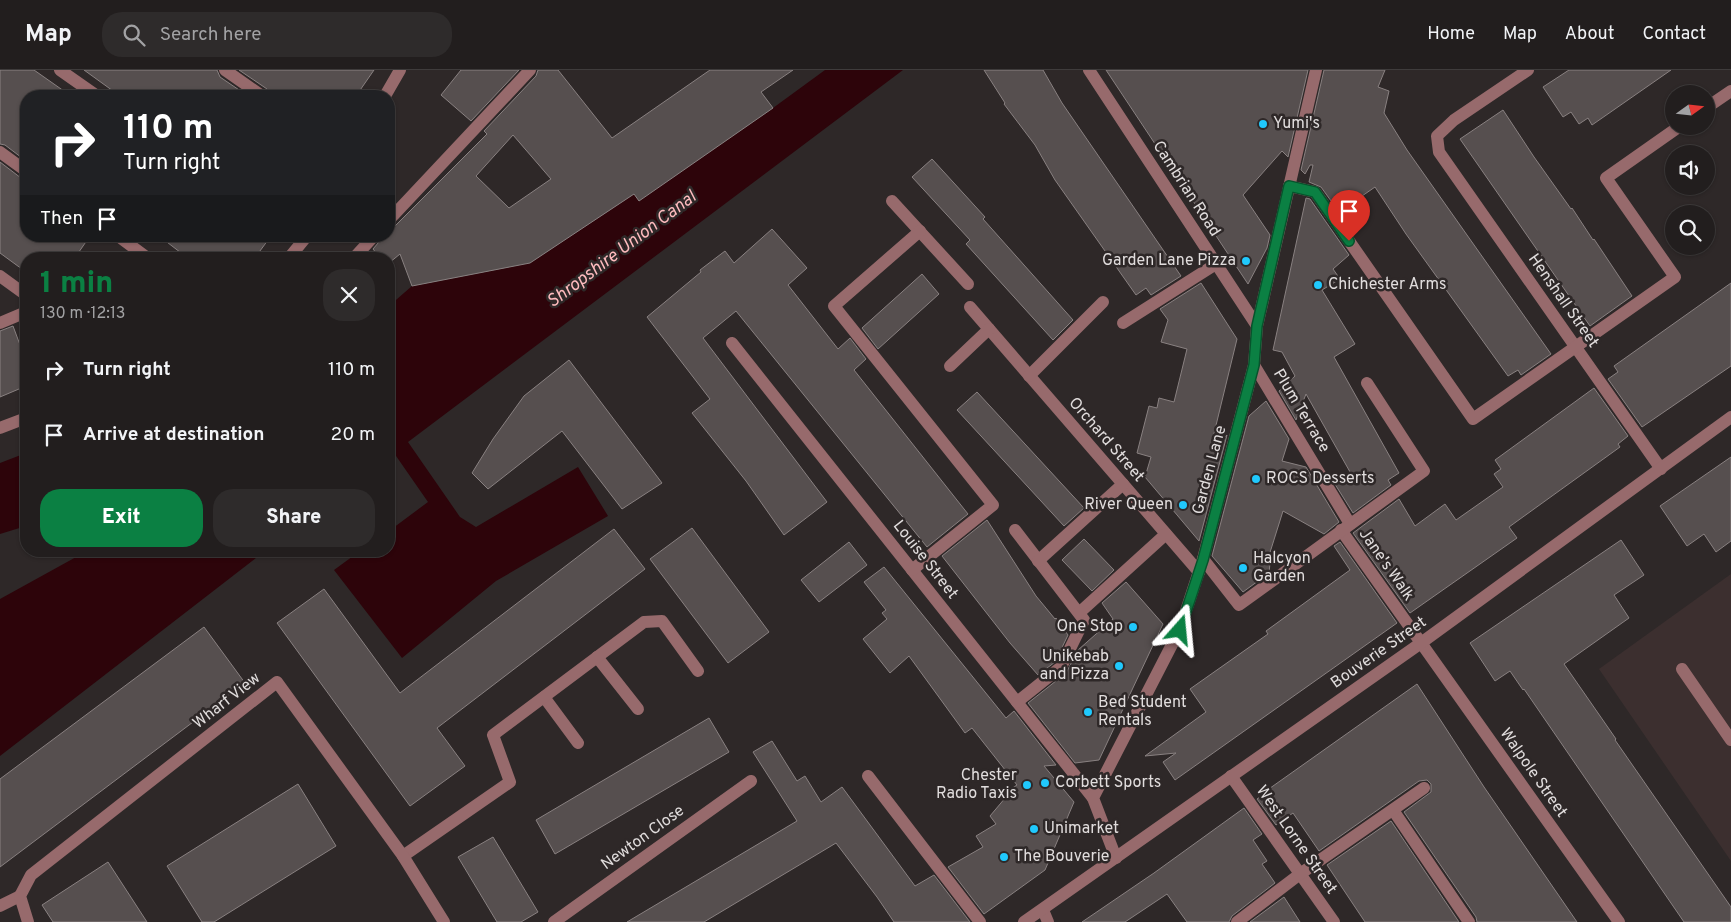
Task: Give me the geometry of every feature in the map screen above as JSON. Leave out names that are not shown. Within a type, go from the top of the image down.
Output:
[{"type":"street","points":[[60,70],[89,90]]},
{"type":"street","points":[[225,70],[253,90]]},
{"type":"street","points":[[389,90],[400,70]]},
{"type":"street","points":[[395,214],[530,70]]},
{"type":"street","name":"Cambrian Road","points":[[1089,70],[1257,326]]},
{"type":"street","name":"Garden Lane","points":[[1093,798],[1180,630],[1203,560],[1254,365],[1257,326],[1316,70]]},
{"type":"street","name":"Henshall Street","points":[[1528,70],[1448,125],[1437,136],[1439,152],[1661,469]]},
{"type":"street","points":[[1715,102],[1731,92]]},
{"type":"street","points":[[1289,186],[1315,192],[1473,419],[1675,277],[1606,178],[1667,135]]},
{"type":"street","points":[[0,152],[20,167]]},
{"type":"street","points":[[892,201],[968,284]]},
{"type":"street","points":[[912,570],[993,506],[834,306],[920,230]]},
{"type":"street","points":[[126,242],[140,252]]},
{"type":"street","points":[[359,252],[369,242]]},
{"type":"street","points":[[1123,323],[1216,264]]},
{"type":"street","points":[[0,276],[20,291]]},
{"type":"street","points":[[1030,376],[1103,302]]},
{"type":"street","name":"Orchard Street","points":[[970,307],[1199,572]]},
{"type":"street","points":[[0,323],[20,315]]},
{"type":"street","points":[[950,366],[989,329]]},
{"type":"street","name":"Louise Street","points":[[732,343],[1093,798]]},
{"type":"street","name":"Plum Terrace","points":[[1254,365],[1346,527]]},
{"type":"street","points":[[1203,560],[1239,605],[1424,472],[1367,383]]},
{"type":"street","name":"Bouverie Street","points":[[1024,922],[1045,916],[1116,858],[1421,643],[1731,418]]},
{"type":"street","points":[[0,428],[20,420]]},
{"type":"street","points":[[1038,560],[1123,484]]},
{"type":"street","name":"Jane's Walk","points":[[1346,527],[1421,643]]},
{"type":"street","points":[[1015,530],[1084,620],[1061,667],[1017,702]]},
{"type":"street","points":[[1079,613],[1166,534]]},
{"type":"street","points":[[403,856],[510,782],[493,735],[644,622],[662,621],[698,671]]},
{"type":"street","name":"Walpole Street","points":[[1421,643],[1619,922]]},
{"type":"street","points":[[597,657],[638,709]]},
{"type":"street","points":[[1682,669],[1731,740]]},
{"type":"street","name":"Wharf View","points":[[20,896],[31,874],[277,682],[403,856],[444,922]]},
{"type":"street","points":[[544,697],[578,743]]},
{"type":"street","points":[[868,776],[980,922]]},
{"type":"street","name":"West Lorne Street","points":[[1231,776],[1334,922]]},
{"type":"street","name":"Newton Close","points":[[554,922],[751,781]]},
{"type":"street","points":[[1237,922],[1300,874],[1424,788]]},
{"type":"street","points":[[1093,798],[1116,858]]},
{"type":"street","points":[[1393,810],[1469,922]]},
{"type":"street","points":[[0,906],[20,896],[28,922]]},
{"type":"shaded area","points":[[1731,574],[1731,861],[1599,669]]},
{"type":"water","name":"Shropshire Union Canal","points":[[825,70],[903,70],[408,442],[460,517],[476,527],[578,467],[608,516],[496,581],[402,658],[334,570],[352,557],[395,557],[395,527],[428,502],[395,454],[395,301],[412,286],[530,263],[634,194],[639,200]]},
{"type":"water","points":[[20,455],[20,528],[0,534],[0,463]]},
{"type":"water","points":[[76,557],[257,557],[0,756],[0,599]]},
{"type":"building","points":[[0,70],[34,70],[62,90],[20,90],[20,156],[5,145],[0,144]]},
{"type":"building","points":[[84,70],[217,70],[220,77],[239,90],[112,90]]},
{"type":"building","points":[[239,70],[374,70],[360,90],[267,89]]},
{"type":"building","points":[[461,70],[519,70],[471,121],[441,95]]},
{"type":"building","points":[[538,70],[558,70],[612,138],[710,70],[793,70],[761,92],[773,108],[639,201],[634,194],[530,263],[412,286],[400,254],[395,258],[395,252],[375,252],[373,249],[379,242],[395,242],[395,226],[487,134],[484,131],[536,76]],"holes":[[[513,135],[551,179],[509,208],[476,176]]]},
{"type":"building","points":[[984,70],[1043,70],[1062,103],[1181,276],[1151,295],[1146,288],[1136,295],[1055,180],[1035,145],[1004,104]]},
{"type":"building","points":[[1106,70],[1308,70],[1288,157],[1282,151],[1243,195],[1270,235],[1267,248],[1248,284]]},
{"type":"building","points":[[1324,70],[1385,70],[1378,87],[1389,91],[1384,113],[1407,150],[1551,354],[1521,375],[1518,370],[1508,376],[1406,234],[1375,187],[1339,212],[1321,187],[1309,182],[1313,165],[1310,165],[1305,174],[1301,170]]},
{"type":"building","points":[[1569,70],[1671,70],[1592,125],[1588,118],[1579,124],[1571,112],[1563,117],[1543,87]]},
{"type":"building","points":[[1503,110],[1632,296],[1590,326],[1460,139]]},
{"type":"building","points":[[932,159],[985,217],[983,219],[1073,320],[1053,340],[966,244],[970,240],[912,177]]},
{"type":"building","points":[[0,162],[20,177],[20,242],[86,242],[79,252],[20,252],[20,268],[0,253]]},
{"type":"building","points":[[1306,198],[1310,199],[1349,255],[1333,269],[1340,279],[1322,290],[1355,344],[1334,357],[1399,473],[1388,480],[1391,485],[1353,513],[1328,473],[1354,479],[1306,394],[1296,420],[1279,391],[1295,376],[1282,352],[1273,350]]},
{"type":"building","points":[[772,229],[807,268],[788,285],[838,349],[850,338],[866,359],[854,370],[968,514],[927,547],[736,311],[703,338],[827,502],[784,535],[746,481],[692,413],[710,399],[647,317],[701,272],[700,270],[725,251],[734,263]]},
{"type":"building","points":[[167,242],[267,242],[259,252],[180,252]]},
{"type":"building","points":[[922,274],[939,294],[878,349],[862,328]]},
{"type":"building","points":[[1201,283],[1237,339],[1210,450],[1227,435],[1199,541],[1145,477],[1151,457],[1137,453],[1149,406],[1157,408],[1159,398],[1174,402],[1187,349],[1161,342],[1168,320],[1160,309]]},
{"type":"building","points":[[1731,283],[1731,366],[1642,427],[1608,379],[1618,372],[1614,366]]},
{"type":"building","points":[[13,326],[20,345],[20,389],[0,397],[0,331]]},
{"type":"building","points":[[569,360],[662,483],[622,509],[562,431],[488,489],[472,473],[493,439],[524,396]]},
{"type":"building","points":[[1594,388],[1628,436],[1618,444],[1620,447],[1509,527],[1517,538],[1410,613],[1353,533],[1399,499],[1415,526],[1445,504],[1456,520],[1503,487],[1494,474],[1501,469],[1495,460]]},
{"type":"building","points":[[977,392],[1084,508],[1064,526],[957,410]]},
{"type":"building","points":[[1266,401],[1289,439],[1282,461],[1306,467],[1339,522],[1324,534],[1283,511],[1267,562],[1270,563],[1269,573],[1243,592],[1212,556],[1249,416]]},
{"type":"building","points":[[1731,457],[1731,541],[1716,552],[1704,534],[1687,546],[1660,506]]},
{"type":"building","points":[[987,520],[1036,596],[1056,618],[1068,635],[1055,662],[1038,675],[1010,643],[942,556]]},
{"type":"building","points":[[692,528],[769,632],[728,663],[650,559]]},
{"type":"building","points":[[614,529],[645,569],[437,728],[465,766],[410,806],[277,623],[324,589],[400,693]]},
{"type":"building","points":[[1084,539],[1114,570],[1092,591],[1062,560]]},
{"type":"building","points":[[1621,540],[1644,575],[1614,595],[1629,618],[1564,664],[1731,907],[1731,922],[1684,922],[1524,689],[1510,671],[1495,681],[1470,643]]},
{"type":"building","points":[[849,542],[867,565],[819,602],[801,580]]},
{"type":"building","points":[[1340,542],[1397,623],[1175,780],[1163,762],[1176,753],[1145,756],[1206,712],[1190,689],[1268,634],[1266,631],[1350,570],[1334,546]]},
{"type":"building","points":[[884,567],[1006,718],[1014,711],[1056,765],[1044,766],[1074,802],[1045,870],[984,914],[948,867],[983,847],[976,836],[996,824],[990,816],[1006,797],[1003,794],[1017,785],[972,728],[965,733],[909,656],[890,673],[863,639],[887,619],[882,613],[886,610],[864,582]]},
{"type":"building","points":[[1126,582],[1163,624],[1099,760],[1075,763],[1028,703],[1066,673],[1078,650],[1113,619],[1102,603]]},
{"type":"building","points":[[204,627],[245,683],[0,867],[0,779]]},
{"type":"building","points":[[1417,684],[1484,787],[1577,922],[1477,922],[1476,917],[1404,812],[1431,792],[1431,784],[1427,780],[1419,781],[1319,851],[1293,813],[1276,825],[1257,799]]},
{"type":"building","points":[[709,718],[729,752],[555,854],[536,820]]},
{"type":"building","points":[[772,741],[797,781],[805,776],[821,802],[842,787],[915,886],[934,875],[970,922],[894,922],[836,843],[704,922],[627,922],[797,821],[753,752]]},
{"type":"building","points":[[298,784],[336,846],[214,922],[202,922],[167,866]]},
{"type":"building","points":[[1244,808],[1262,834],[1253,840],[1267,861],[1262,864],[1275,883],[1232,916],[1229,922],[1187,922],[1167,894],[1125,922],[1082,922],[1154,873]]},
{"type":"building","points":[[1391,821],[1459,922],[1365,922],[1327,865]]},
{"type":"building","points":[[493,837],[538,912],[521,922],[497,922],[458,857]]},
{"type":"building","points":[[108,862],[147,922],[53,922],[42,905]]},
{"type":"building","points":[[1284,897],[1300,922],[1250,922]]},
{"type":"place","name":"Yumi's","points":[[1263,124]]},
{"type":"place","name":"Garden Lane Pizza","points":[[1246,261]]},
{"type":"place","name":"Chichester Arms","points":[[1318,285]]},
{"type":"place","name":"ROCS Desserts","points":[[1256,479]]},
{"type":"place","name":"River Queen","points":[[1183,505]]},
{"type":"place","name":"Halcyon Garden","points":[[1243,568]]},
{"type":"place","name":"One Stop","points":[[1133,627]]},
{"type":"place","name":"Unikebab and Pizza","points":[[1119,666]]},
{"type":"place","name":"Bed Student Rentals","points":[[1088,712]]},
{"type":"place","name":"Corbett Sports","points":[[1045,783]]},
{"type":"place","name":"Chester Radio Taxis","points":[[1027,785]]},
{"type":"place","name":"Unimarket","points":[[1034,829]]},
{"type":"place","name":"The Bouverie","points":[[1004,857]]},
{"type":"route","points":[[1180,630],[1203,560],[1254,365],[1257,326],[1289,186],[1315,192],[1349,241]]}]
